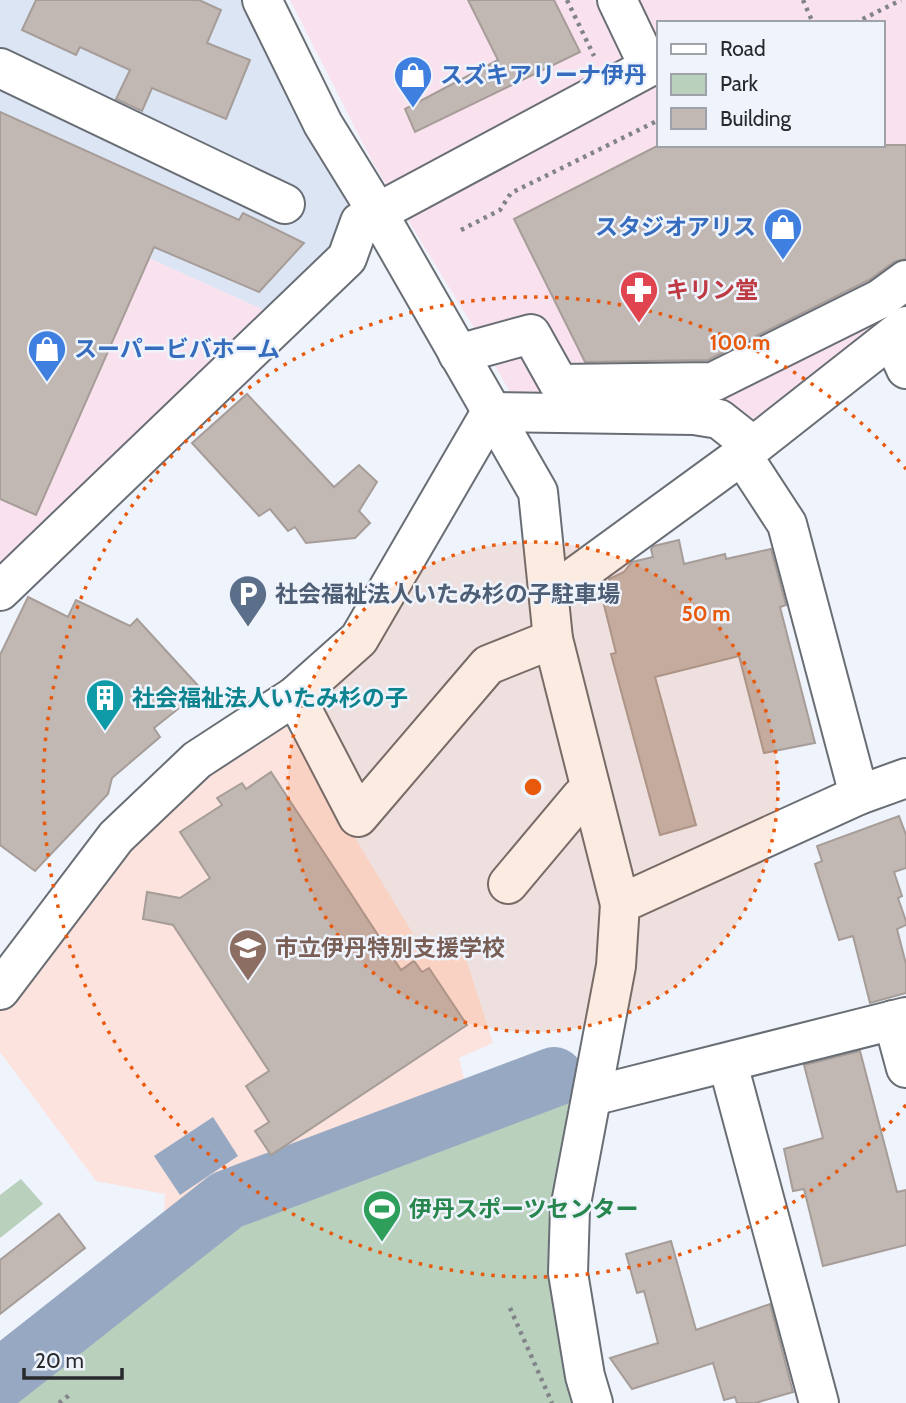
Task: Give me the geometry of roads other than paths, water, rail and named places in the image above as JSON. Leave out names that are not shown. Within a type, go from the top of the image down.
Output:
[{"type":"street","points":[[262,0],[323,124],[376,210],[538,492],[553,639],[620,904],[616,967],[570,1209],[568,1273],[585,1376],[593,1403]]},
{"type":"street","points":[[0,591],[347,258],[360,222],[376,210],[649,66],[617,0]]},
{"type":"street","points":[[0,68],[285,204]]},
{"type":"street","points":[[458,354],[531,334],[559,384],[713,382],[880,299],[906,280]]},
{"type":"street","points":[[550,595],[747,450],[901,344]]},
{"type":"street","points":[[491,412],[694,415],[719,419],[747,450],[787,524],[859,795]]},
{"type":"street","points":[[0,990],[117,837],[197,760],[295,696],[359,639],[491,412]]},
{"type":"street","points":[[295,696],[358,817],[488,665],[553,639]]},
{"type":"street","points":[[620,904],[859,795],[906,778]]},
{"type":"street","points":[[508,884],[581,797],[591,791]]},
{"type":"street","points":[[592,1096],[728,1065],[900,1019],[906,1068]]},
{"type":"street","points":[[728,1065],[819,1403]]},
{"type":"water","points":[[213,1117],[238,1156],[180,1195],[154,1156]]},
{"type":"waterway","points":[[0,1379],[227,1200],[554,1077]]},
{"type":"place","name":"スズキアリーナ伊丹","points":[[413,109]]},
{"type":"place","name":"スタジオアリス","points":[[783,261]]},
{"type":"place","name":"キリン堂","points":[[639,324]]},
{"type":"place","name":"スーパービバホーム","points":[[47,383]]},
{"type":"place","name":"社会福祉法人いたみ杉の子駐車場","points":[[248,628]]},
{"type":"place","name":"社会福祉法人いたみ杉の子","points":[[105,732]]},
{"type":"place","name":"市立伊丹特別支援学校","points":[[248,982]]},
{"type":"place","name":"伊丹スポーツセンター","points":[[382,1243]]}]
